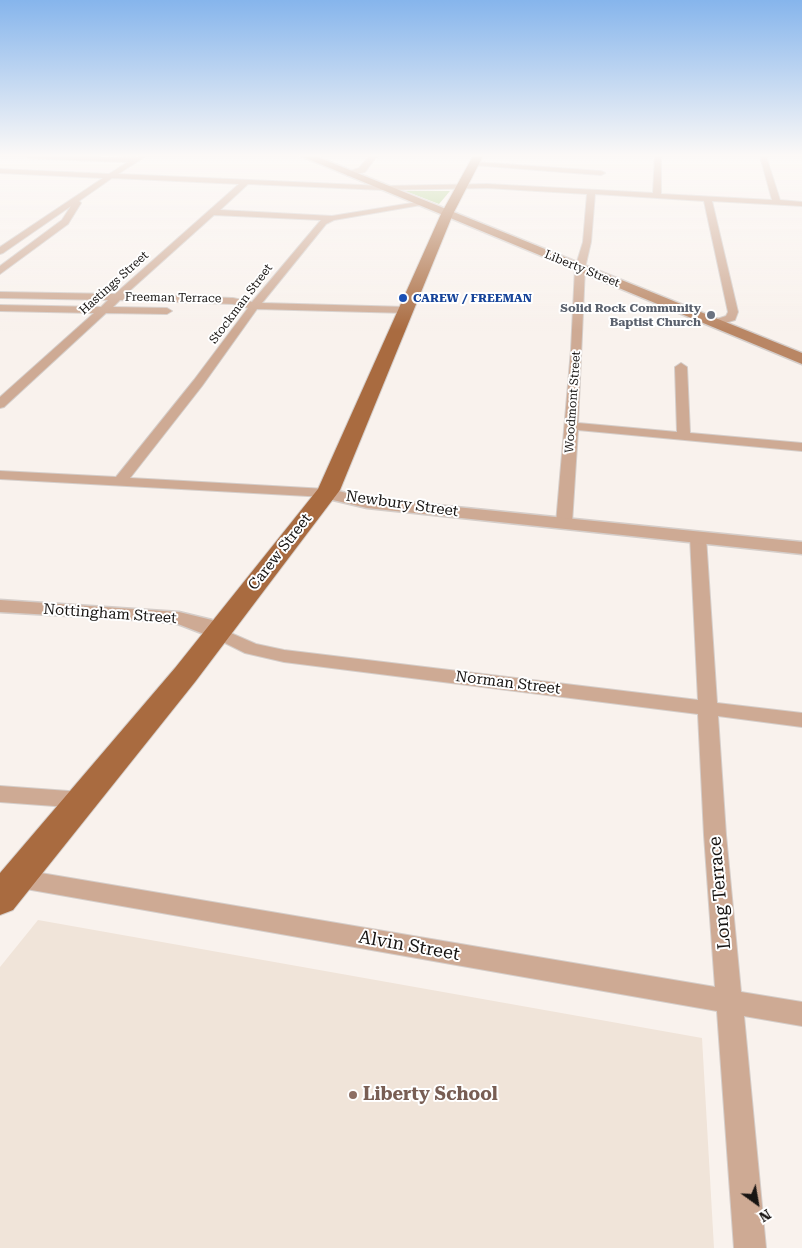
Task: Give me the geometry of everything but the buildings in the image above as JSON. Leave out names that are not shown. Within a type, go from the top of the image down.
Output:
[{"type":"main road","name":"Carew Street","points":[[0,899],[185,675],[326,493],[447,214]]},
{"type":"main road","name":"Liberty Street","points":[[448,214],[802,359]]},
{"type":"street","points":[[0,252],[55,214]]},
{"type":"street","points":[[0,271],[64,222],[69,214]]},
{"type":"street","name":"Hastings Street","points":[[0,404],[210,214]]},
{"type":"street","points":[[257,214],[332,218],[362,214]]},
{"type":"street","name":"Woodmont Street","points":[[564,523],[580,268],[587,242],[590,214]]},
{"type":"street","points":[[711,214],[733,312],[731,318],[715,323]]},
{"type":"street","name":"Stockman Street","points":[[120,481],[198,383],[254,306],[323,222],[332,218]]},
{"type":"street","points":[[12,243],[35,244]]},
{"type":"street","points":[[0,252],[25,253]]},
{"type":"street","name":"Freeman Terrace","points":[[0,295],[233,301],[254,306],[407,310]]},
{"type":"street","name":"Freeman Terrace","points":[[206,311],[224,312],[254,306]]},
{"type":"street","name":"Freeman Terrace","points":[[0,308],[178,311]]},
{"type":"street","points":[[682,367],[684,436]]},
{"type":"street","points":[[571,426],[802,447]]},
{"type":"street","name":"Newbury Street","points":[[0,476],[326,493],[367,503],[802,548]]},
{"type":"street","name":"Long Terrace","points":[[698,537],[715,835],[750,1248]]},
{"type":"street","name":"Nottingham Street","points":[[0,606],[155,615],[179,618],[204,625],[217,632]]},
{"type":"street","name":"Norman Street","points":[[217,632],[251,649],[284,656],[802,720]]},
{"type":"street","points":[[0,794],[82,800]]},
{"type":"street","name":"Alvin Street","points":[[16,879],[802,1014]]},
{"type":"shaded area","name":"Liberty School","points":[[38,920],[702,1038],[714,1248],[0,1248],[0,967]]},
{"type":"place","name":"CAREW / FREEMAN","points":[[403,298]]},
{"type":"place","name":"Solid Rock Community Baptist Church","points":[[711,315]]},
{"type":"place","name":"Liberty School","points":[[353,1095]]}]
